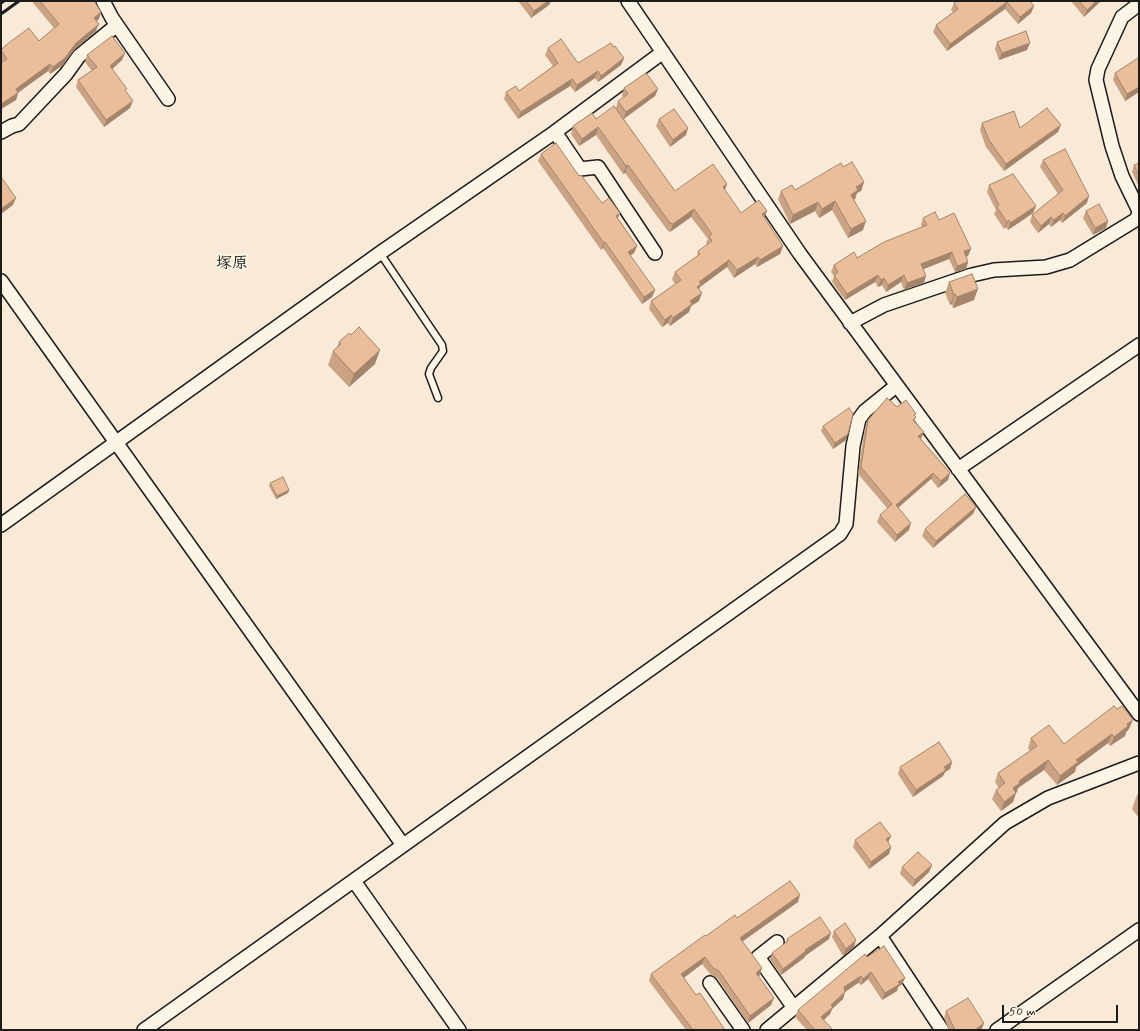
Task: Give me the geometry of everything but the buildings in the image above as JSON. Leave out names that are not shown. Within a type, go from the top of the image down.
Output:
[{"type":"street","points":[[103,1],[117,25],[168,99]]},
{"type":"street","points":[[628,1],[800,254],[1139,714]]},
{"type":"street","points":[[850,323],[884,305],[972,275],[994,270],[1046,267],[1070,260],[1137,219],[1139,211],[1122,176],[1112,146],[1096,80],[1098,69],[1122,17],[1139,4]]},
{"type":"street","points":[[1,132],[19,124],[66,74],[79,56],[117,25]]},
{"type":"street","points":[[1,525],[380,253],[554,132],[662,52]]},
{"type":"street","points":[[554,132],[580,169],[598,168],[655,253]]},
{"type":"street","points":[[1,281],[403,845]]},
{"type":"street","points":[[958,469],[1139,345]]},
{"type":"street","points":[[144,1030],[840,534],[846,524],[853,446],[859,419],[865,411],[896,386]]},
{"type":"street","points":[[767,1030],[880,936],[1005,823],[1048,798],[1139,762]]},
{"type":"street","points":[[354,881],[459,1030]]},
{"type":"street","points":[[997,1030],[1139,930]]},
{"type":"street","points":[[880,936],[942,1030]]},
{"type":"street","points":[[777,942],[758,956],[794,1008]]},
{"type":"street","points":[[710,982],[744,1030]]},
{"type":"lane","points":[[380,253],[442,345],[443,351],[431,368],[429,374],[438,398]]},
{"type":"railway","points":[[1,14],[19,1]]},
{"type":"district","name":"塚原","points":[[232,265]]}]
